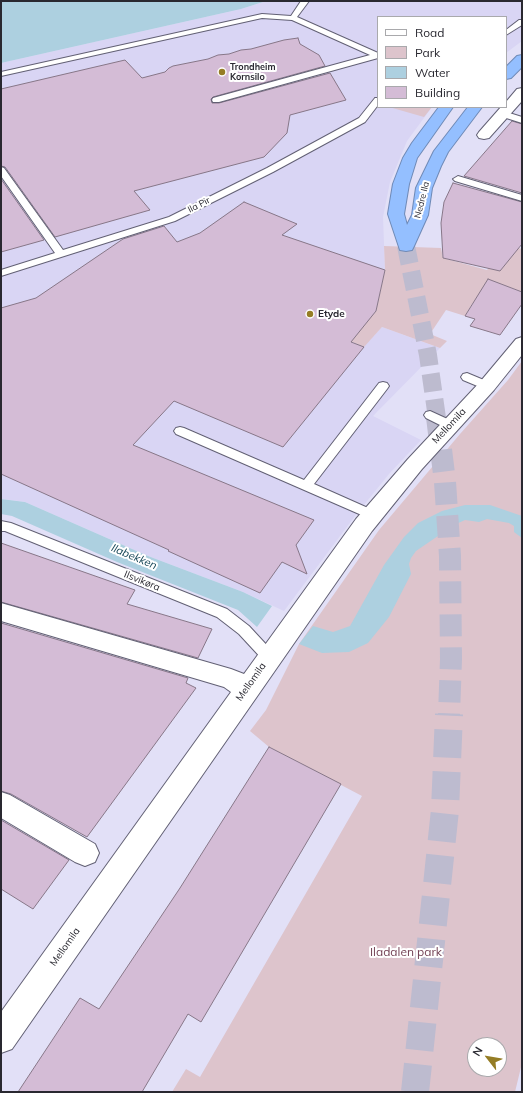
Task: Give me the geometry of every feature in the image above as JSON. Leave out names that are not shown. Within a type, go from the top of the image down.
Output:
[{"type":"highway","points":[[507,60],[522,51]]},
{"type":"highway","points":[[507,74],[522,59]]},
{"type":"highway","name":"Nedre Ila","points":[[445,108],[410,158],[401,184],[396,214],[406,246],[420,215],[424,188],[433,166],[441,151],[474,108]]},
{"type":"street","points":[[484,135],[522,92]]},
{"type":"street","name":"Mellomila","points":[[6,1022],[117,872],[269,657],[440,420],[477,381],[522,343]]},
{"type":"street","points":[[1,612],[231,679],[247,688]]},
{"type":"street","points":[[1,804],[86,853]]},
{"type":"lane","points":[[293,18],[305,1]]},
{"type":"lane","points":[[1,74],[262,16],[293,18],[377,56]]},
{"type":"lane","points":[[507,32],[522,22]]},
{"type":"lane","points":[[216,100],[377,56]]},
{"type":"lane","name":"Ila Pir","points":[[1,273],[172,219],[270,170],[362,120],[377,101]]},
{"type":"lane","points":[[503,114],[522,120]]},
{"type":"lane","points":[[1,170],[61,254]]},
{"type":"lane","points":[[458,179],[522,198]]},
{"type":"lane","points":[[306,486],[383,386]]},
{"type":"lane","points":[[180,431],[372,515]]},
{"type":"lane","name":"Ilsvikøra","points":[[1,526],[6,526],[222,613],[244,630],[269,657]]},
{"type":"shaded area","points":[[266,1],[522,1],[522,41],[507,52],[507,16],[377,16],[377,108],[431,108],[407,141],[390,182],[383,217],[385,270],[376,311],[364,346],[382,327],[440,348],[373,416],[421,440],[389,474],[355,516],[284,611],[243,592],[148,556],[25,502],[1,499],[1,63],[241,9]]},
{"type":"green space","points":[[392,108],[431,108],[424,117]]},
{"type":"green space","points":[[508,245],[522,249],[522,292],[501,284],[485,290],[472,304],[465,316],[446,310],[430,334],[447,341],[440,348],[382,327],[364,347],[350,341],[376,311],[385,270],[384,246],[441,248],[443,258],[487,270]]},
{"type":"green space","name":"Iladalen park","points":[[522,361],[522,1063],[515,1092],[172,1092],[186,1069],[200,1077],[362,796],[269,747],[250,731],[266,710],[299,644],[379,530],[508,380]]},
{"type":"water","points":[[1,1],[266,1],[241,9],[1,63]]},
{"type":"water","name":"Ilabekken","points":[[1,499],[25,502],[148,556],[243,592],[272,606],[257,627],[238,610],[117,562],[12,516],[1,514]]},
{"type":"water","points":[[465,505],[490,505],[522,516],[522,538],[514,532],[514,526],[509,523],[487,519],[479,522],[465,520],[454,525],[416,551],[409,564],[411,574],[389,617],[368,643],[349,652],[322,653],[299,644],[313,626],[333,632],[350,626],[384,565],[404,537],[418,523],[442,511]]},
{"type":"building","points":[[298,38],[300,44],[319,55],[325,66],[213,97],[211,99],[212,103],[219,103],[330,73],[346,100],[290,115],[287,133],[264,157],[134,191],[150,210],[55,237],[5,167],[1,166],[1,89],[125,60],[142,78],[165,72],[173,66]]},
{"type":"building","points":[[512,121],[522,124],[522,193],[464,176]]},
{"type":"building","points":[[1,179],[44,240],[1,252]]},
{"type":"building","points":[[453,183],[522,202],[522,244],[500,271],[443,258],[441,223],[444,202]]},
{"type":"building","points":[[244,202],[297,224],[282,235],[385,270],[376,311],[351,342],[364,347],[283,447],[174,401],[133,445],[314,520],[296,545],[307,574],[282,562],[260,593],[1,474],[1,308],[36,298],[123,239],[164,226],[177,242],[200,233]]},
{"type":"building","points":[[488,279],[522,292],[522,304],[500,335],[470,326],[475,319],[465,316]]},
{"type":"building","points":[[1,543],[135,590],[127,604],[212,629],[198,658],[1,602]]},
{"type":"building","points":[[1,623],[188,678],[186,683],[196,688],[87,837],[11,794],[1,791]]},
{"type":"building","points":[[269,747],[341,784],[201,1022],[188,1014],[142,1092],[18,1092],[80,998],[99,1009],[180,888]]},
{"type":"building","points":[[1,820],[69,860],[33,909],[1,889]]},
{"type":"tunnel","points":[[406,246],[428,355],[437,418]]},
{"type":"tunnel","points":[[437,417],[445,482],[450,556],[451,659],[449,715]]},
{"type":"tunnel","points":[[415,1092],[445,810],[449,714]]},
{"type":"place","name":"Trondheim Kornsilo","points":[[222,72]]},
{"type":"place","name":"Etyde","points":[[310,314]]}]
